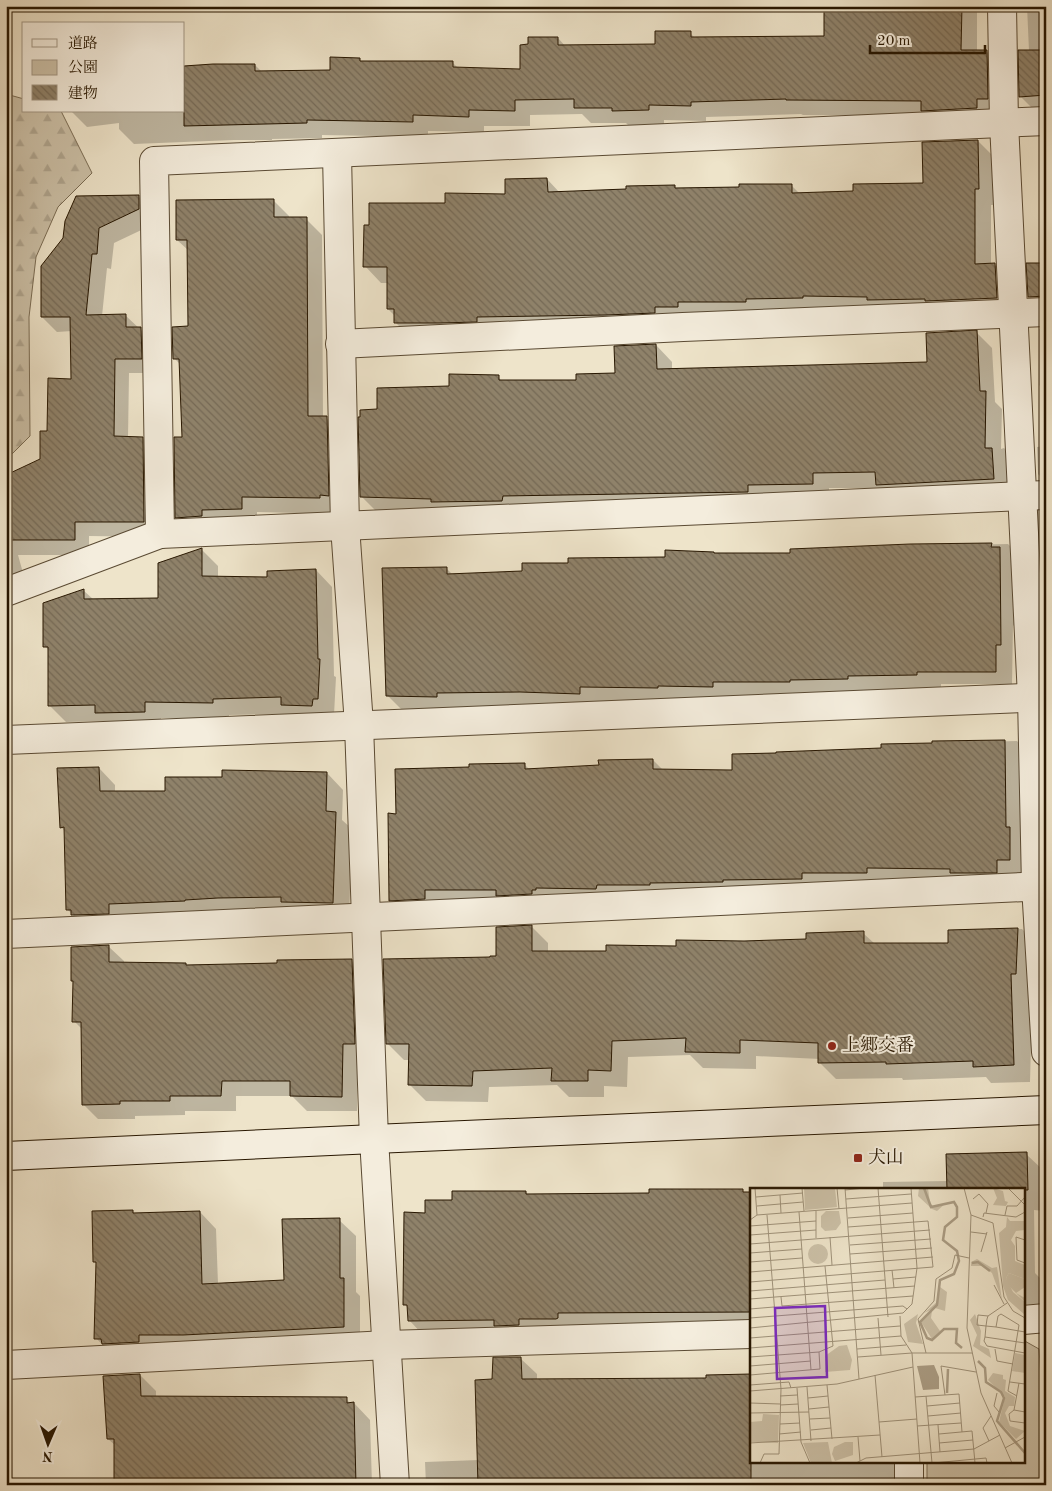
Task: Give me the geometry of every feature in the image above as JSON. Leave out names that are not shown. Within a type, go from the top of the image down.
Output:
[{"type":"street","points":[[1002,6],[1004,123],[1013,313],[1034,496],[1046,1052]]},
{"type":"street","points":[[160,534],[154,161],[1046,121]]},
{"type":"street","points":[[337,154],[345,526],[360,725],[374,1139],[395,1485]]},
{"type":"street","points":[[340,344],[1046,312]]},
{"type":"street","points":[[6,592],[160,534],[1034,496]]},
{"type":"street","points":[[6,740],[1039,697]]},
{"type":"street","points":[[6,934],[1041,886]]},
{"type":"street","points":[[6,1156],[1046,1110]]},
{"type":"street","points":[[1024,1320],[1046,1318]]},
{"type":"street","points":[[6,1365],[387,1345],[750,1334]]},
{"type":"street","points":[[909,1464],[909,1485]]},
{"type":"green space","points":[[6,94],[22,98],[22,112],[62,112],[92,173],[58,207],[36,257],[29,317],[30,436],[6,460]]},
{"type":"green space","points":[[1024,1341],[1039,1349],[1046,1452],[1046,1485],[927,1485],[927,1464],[1024,1464]]},
{"type":"building","points":[[824,6],[962,6],[961,50],[987,50],[988,99],[977,99],[977,108],[921,111],[921,101],[786,99],[691,102],[691,106],[649,105],[649,110],[612,111],[612,108],[574,108],[574,99],[515,100],[515,111],[469,110],[469,117],[413,115],[413,122],[307,120],[307,123],[184,126],[185,66],[255,64],[255,71],[330,70],[330,57],[360,58],[360,61],[453,61],[453,67],[520,69],[520,45],[528,44],[528,37],[558,37],[558,45],[655,44],[655,31],[691,31],[691,37],[824,36]]},
{"type":"building","points":[[1018,50],[1046,50],[1046,95],[1019,97]]},
{"type":"building","points":[[978,140],[979,189],[975,189],[975,264],[995,263],[997,298],[925,301],[925,299],[867,300],[867,297],[803,296],[803,298],[746,299],[746,302],[678,302],[678,307],[655,307],[655,313],[477,317],[477,322],[394,323],[394,309],[387,309],[387,267],[363,267],[364,225],[369,225],[369,203],[445,203],[445,193],[505,194],[505,179],[547,178],[548,192],[626,189],[626,186],[675,185],[675,188],[739,187],[739,184],[792,184],[792,193],[853,191],[853,184],[923,183],[922,142]]},
{"type":"building","points":[[139,195],[139,209],[99,228],[97,254],[92,254],[86,315],[126,314],[126,327],[141,327],[142,359],[115,359],[114,436],[143,437],[144,522],[75,522],[75,540],[6,540],[6,475],[40,459],[40,431],[47,431],[48,378],[71,379],[70,317],[41,317],[41,266],[63,238],[65,221],[76,196]]},
{"type":"building","points":[[274,199],[274,217],[307,217],[308,416],[327,416],[329,496],[320,495],[320,498],[242,497],[242,509],[202,510],[202,516],[175,518],[174,437],[182,437],[179,359],[173,359],[172,327],[188,326],[187,240],[176,240],[176,200]]},
{"type":"building","points":[[1026,263],[1046,263],[1046,296],[1028,297]]},
{"type":"building","points":[[977,330],[980,391],[986,391],[985,448],[992,448],[994,479],[876,485],[875,472],[813,473],[813,484],[748,485],[748,492],[503,496],[502,501],[431,502],[431,499],[360,497],[358,417],[360,417],[360,410],[377,409],[377,388],[449,386],[449,374],[499,375],[499,380],[576,380],[576,374],[615,373],[614,346],[656,344],[657,369],[927,362],[926,333]]},
{"type":"building","points":[[992,543],[991,547],[1000,547],[1001,645],[996,645],[996,672],[917,672],[917,675],[848,676],[848,679],[790,680],[790,682],[713,682],[713,687],[580,687],[580,694],[520,692],[437,693],[437,697],[386,696],[382,568],[447,567],[447,574],[522,571],[522,563],[568,563],[568,558],[665,557],[665,550],[714,553],[790,553],[790,549]]},
{"type":"building","points":[[202,548],[202,576],[267,577],[267,571],[316,569],[318,659],[320,659],[318,699],[313,699],[312,706],[281,705],[281,697],[213,699],[213,703],[145,702],[145,712],[95,713],[95,705],[48,706],[48,647],[43,647],[43,603],[84,589],[84,599],[158,598],[158,563]]},
{"type":"building","points":[[1005,740],[1006,827],[1010,827],[1010,860],[997,860],[997,873],[950,873],[950,869],[867,868],[867,873],[802,873],[802,879],[723,880],[723,882],[650,883],[650,885],[597,885],[596,889],[536,888],[536,890],[532,890],[532,894],[496,896],[496,890],[425,890],[425,899],[389,901],[388,813],[396,814],[395,769],[469,767],[469,764],[525,763],[525,769],[599,765],[598,760],[653,759],[653,769],[732,770],[732,754],[881,748],[881,744],[932,743],[932,741]]},
{"type":"building","points":[[99,767],[100,791],[165,791],[165,777],[222,777],[222,770],[327,772],[326,811],[336,812],[333,903],[281,902],[281,897],[218,898],[109,904],[109,914],[71,915],[71,910],[66,910],[64,827],[60,828],[57,768]]},
{"type":"building","points":[[532,925],[532,951],[606,951],[606,945],[676,946],[676,940],[744,941],[806,939],[806,933],[864,931],[864,943],[948,943],[948,930],[1018,928],[1016,974],[1011,974],[1014,1065],[973,1067],[973,1061],[886,1064],[886,1062],[818,1063],[818,1043],[740,1040],[740,1053],[685,1052],[686,1038],[612,1041],[611,1071],[588,1070],[588,1081],[551,1081],[552,1068],[473,1071],[472,1086],[408,1085],[409,1044],[386,1044],[383,959],[496,956],[496,927]]},
{"type":"building","points":[[109,945],[109,962],[186,963],[186,965],[277,963],[277,960],[352,959],[355,1044],[343,1044],[342,1097],[290,1096],[290,1081],[222,1081],[221,1096],[170,1096],[170,1101],[120,1101],[120,1104],[82,1105],[81,1022],[72,1022],[73,981],[71,981],[71,947]]},
{"type":"building","points":[[1027,1152],[1028,1190],[1024,1190],[1024,1188],[947,1188],[946,1154]]},
{"type":"building","points":[[649,1189],[743,1189],[743,1192],[750,1192],[750,1312],[558,1313],[558,1318],[556,1319],[519,1319],[519,1325],[494,1326],[494,1320],[408,1321],[407,1305],[403,1305],[404,1212],[425,1213],[425,1200],[452,1200],[452,1191],[526,1191],[526,1194],[649,1193]]},
{"type":"building","points":[[133,1210],[133,1213],[200,1211],[202,1284],[284,1280],[282,1219],[340,1218],[340,1278],[344,1278],[344,1327],[183,1335],[139,1335],[139,1342],[102,1344],[101,1339],[94,1339],[96,1262],[93,1262],[92,1211]]},
{"type":"building","points":[[493,1357],[521,1357],[522,1379],[706,1378],[706,1375],[750,1374],[751,1485],[478,1485],[475,1380],[492,1379]]},
{"type":"building","points":[[140,1374],[141,1396],[347,1397],[347,1403],[354,1402],[356,1485],[114,1485],[114,1439],[107,1439],[103,1376]]},
{"type":"place","name":"上郷交番","points":[[832,1046]]},
{"type":"place","name":"犬山","points":[[858,1158]]}]
